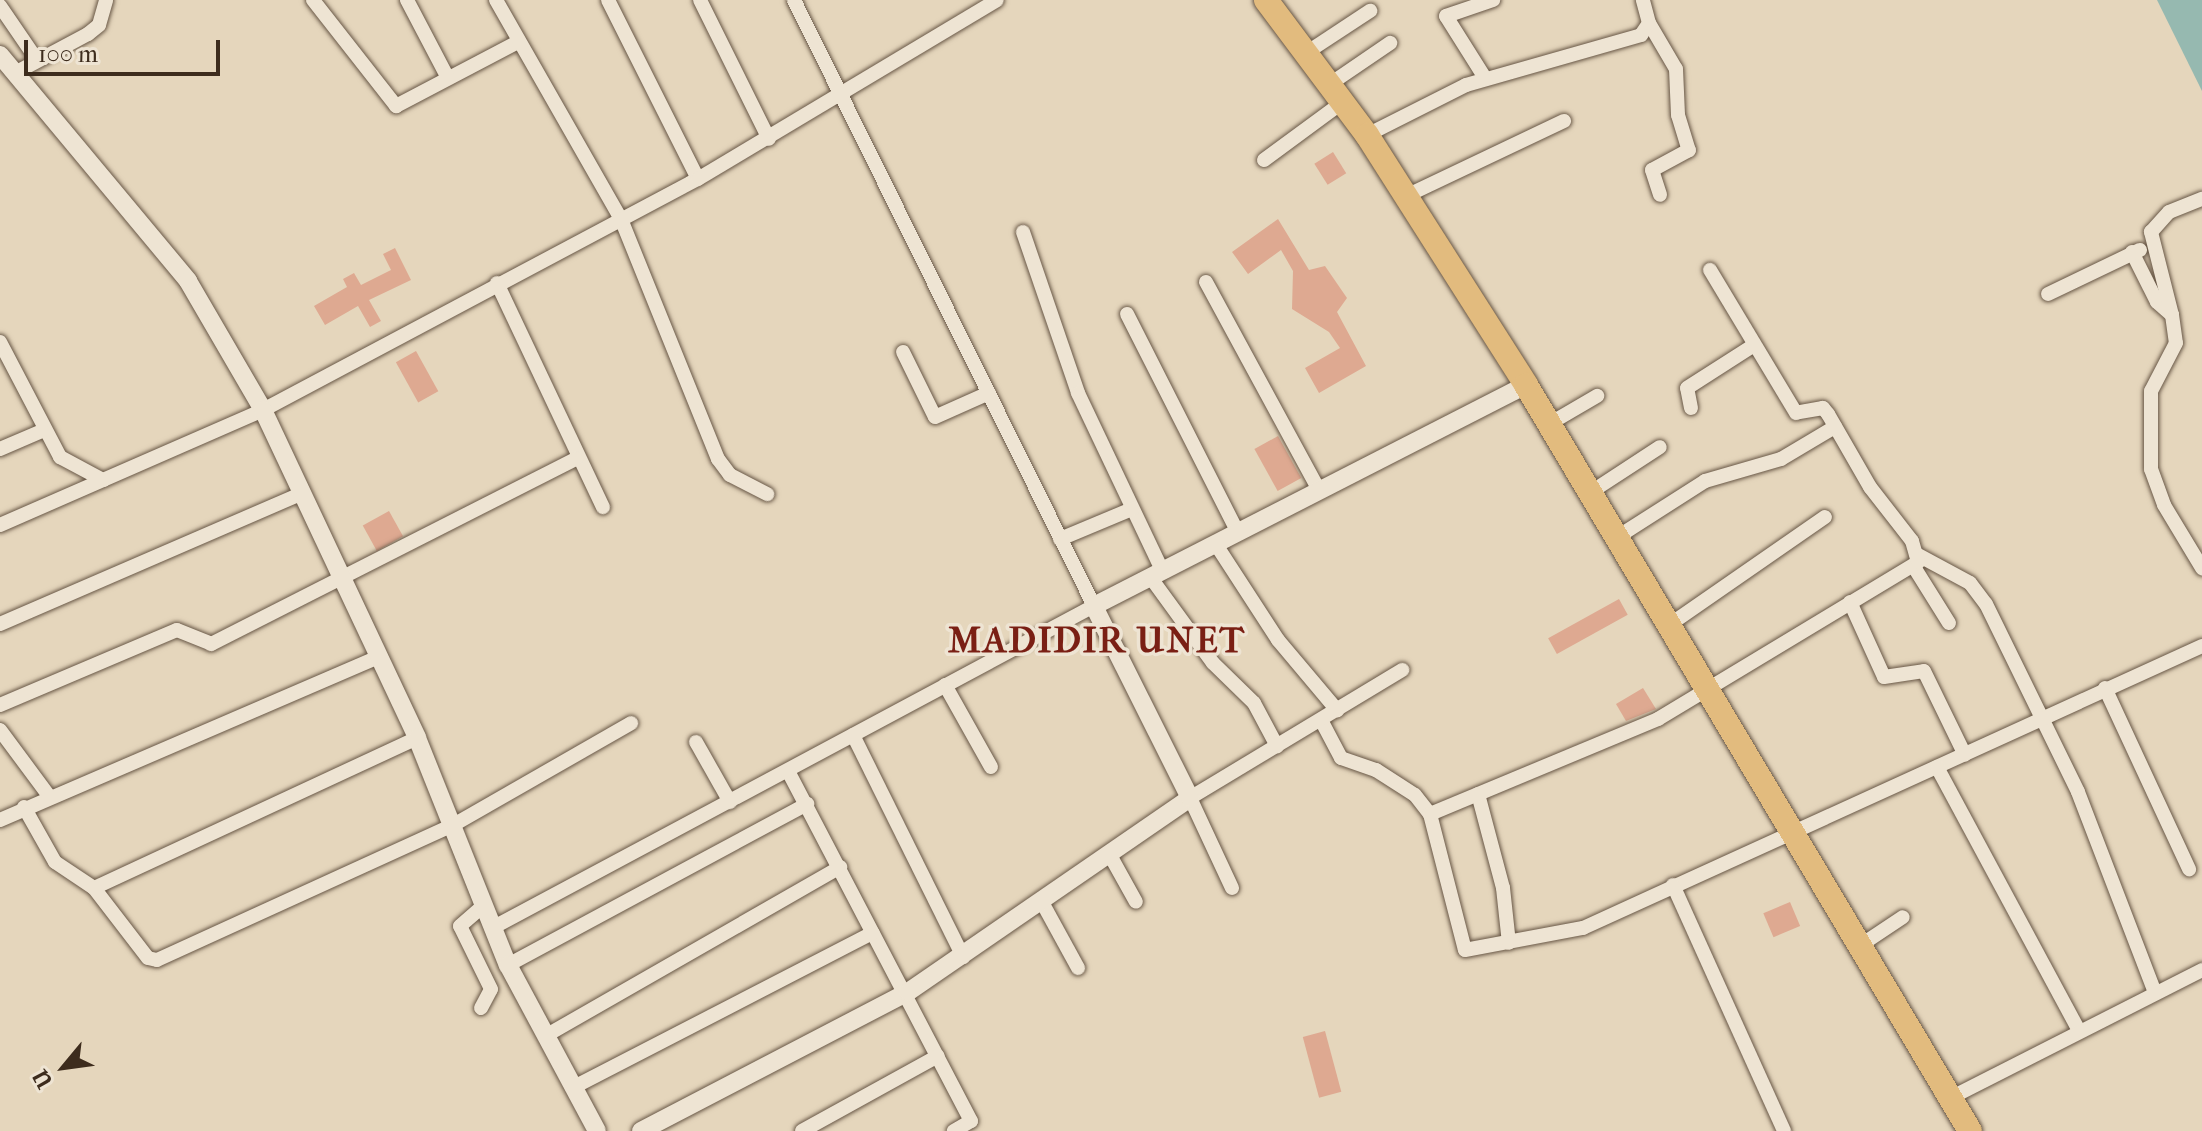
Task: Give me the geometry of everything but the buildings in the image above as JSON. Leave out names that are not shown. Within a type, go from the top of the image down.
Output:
[{"type":"highway","points":[[1266,0],[1367,135],[1526,385],[1711,688],[1970,1131]]},
{"type":"street","points":[[15,73],[99,25],[106,0]]},
{"type":"street","points":[[313,0],[396,106],[516,43]]},
{"type":"street","points":[[407,0],[448,78]]},
{"type":"street","points":[[496,0],[516,43],[621,219],[718,459],[730,475],[767,494]]},
{"type":"street","points":[[608,0],[698,179]]},
{"type":"street","points":[[700,0],[769,139]]},
{"type":"street","points":[[794,0],[1232,888]]},
{"type":"street","points":[[0,525],[263,410],[497,283],[698,179],[842,96],[997,0]]},
{"type":"street","points":[[1485,78],[1446,16],[1494,0]]},
{"type":"street","points":[[1643,0],[1649,23],[1676,69],[1678,115],[1689,150],[1652,170],[1660,195]]},
{"type":"street","points":[[0,6],[37,60]]},
{"type":"street","points":[[1306,53],[1370,11]]},
{"type":"street","points":[[1367,135],[1485,78],[1596,52],[1641,35],[1649,23]]},
{"type":"street","points":[[1264,160],[1390,43]]},
{"type":"street","points":[[0,55],[188,281],[263,410],[455,824],[508,965],[597,1131]]},
{"type":"street","points":[[1406,196],[1564,121]]},
{"type":"street","points":[[2202,199],[2156,224],[2152,246],[2172,315],[2175,354],[2149,404],[2151,469],[2164,505],[2202,568]]},
{"type":"street","points":[[1023,232],[1046,311],[1132,509],[1157,575],[1213,663],[1254,703],[1277,746]]},
{"type":"street","points":[[2048,294],[2132,252],[2152,246]]},
{"type":"street","points":[[2132,252],[2157,302],[2172,315]]},
{"type":"street","points":[[1710,270],[1796,413],[1823,408],[1916,561],[1949,623]]},
{"type":"street","points":[[1206,282],[1318,488]]},
{"type":"street","points":[[497,283],[576,459],[603,507]]},
{"type":"street","points":[[1127,314],[1237,531]]},
{"type":"street","points":[[0,342],[5,366],[60,457],[103,480]]},
{"type":"street","points":[[1691,408],[1687,388],[1754,345]]},
{"type":"street","points":[[903,352],[935,417],[989,393]]},
{"type":"street","points":[[494,927],[1318,488],[1526,385]]},
{"type":"street","points":[[1549,424],[1597,396]]},
{"type":"street","points":[[1619,536],[1705,481],[1781,459],[1835,427]]},
{"type":"street","points":[[0,449],[42,431]]},
{"type":"street","points":[[1591,492],[1660,447]]},
{"type":"street","points":[[0,705],[177,630],[211,644],[576,459]]},
{"type":"street","points":[[0,624],[302,493]]},
{"type":"street","points":[[1060,539],[1132,509]]},
{"type":"street","points":[[1672,623],[1825,517]]},
{"type":"street","points":[[1215,543],[1278,640],[1337,710]]},
{"type":"street","points":[[1430,814],[1618,738],[1711,688],[1916,561]]},
{"type":"street","points":[[1916,561],[1976,589],[2043,718],[2155,993]]},
{"type":"street","points":[[1850,602],[1884,677],[1924,671],[1965,755]]},
{"type":"street","points":[[1321,720],[1341,758],[1415,795],[1430,814],[1465,950],[1583,928],[2202,646]]},
{"type":"street","points":[[0,820],[49,796],[378,657]]},
{"type":"street","points":[[641,1131],[908,992],[1043,904],[1190,798],[1402,670]]},
{"type":"street","points":[[945,685],[991,767]]},
{"type":"street","points":[[2105,688],[2189,869]]},
{"type":"street","points":[[24,807],[55,862],[94,888],[148,958],[157,960],[455,824],[631,723]]},
{"type":"street","points":[[0,730],[49,796]]},
{"type":"street","points":[[853,735],[963,957]]},
{"type":"street","points":[[94,888],[417,738]]},
{"type":"street","points":[[696,742],[730,802]]},
{"type":"street","points":[[1937,767],[2078,1029]]},
{"type":"street","points":[[788,771],[873,933],[908,992],[971,1121],[959,1130]]},
{"type":"street","points":[[1478,794],[1503,888],[1509,943]]},
{"type":"street","points":[[508,965],[807,804]]},
{"type":"street","points":[[1111,857],[1136,902]]},
{"type":"street","points":[[547,1035],[840,867]]},
{"type":"street","points":[[1673,885],[1784,1131]]},
{"type":"street","points":[[481,1008],[491,989],[460,926],[485,904]]},
{"type":"street","points":[[1043,904],[1078,968]]},
{"type":"street","points":[[1861,945],[1903,917]]},
{"type":"street","points":[[574,1087],[873,933]]},
{"type":"street","points":[[1950,1098],[2078,1029],[2202,970]]},
{"type":"street","points":[[802,1131],[938,1056]]},
{"type":"water","points":[[2157,0],[2202,0],[2202,91]]},
{"type":"district","name":"MADIDIR UNET","points":[[1097,641]]}]
